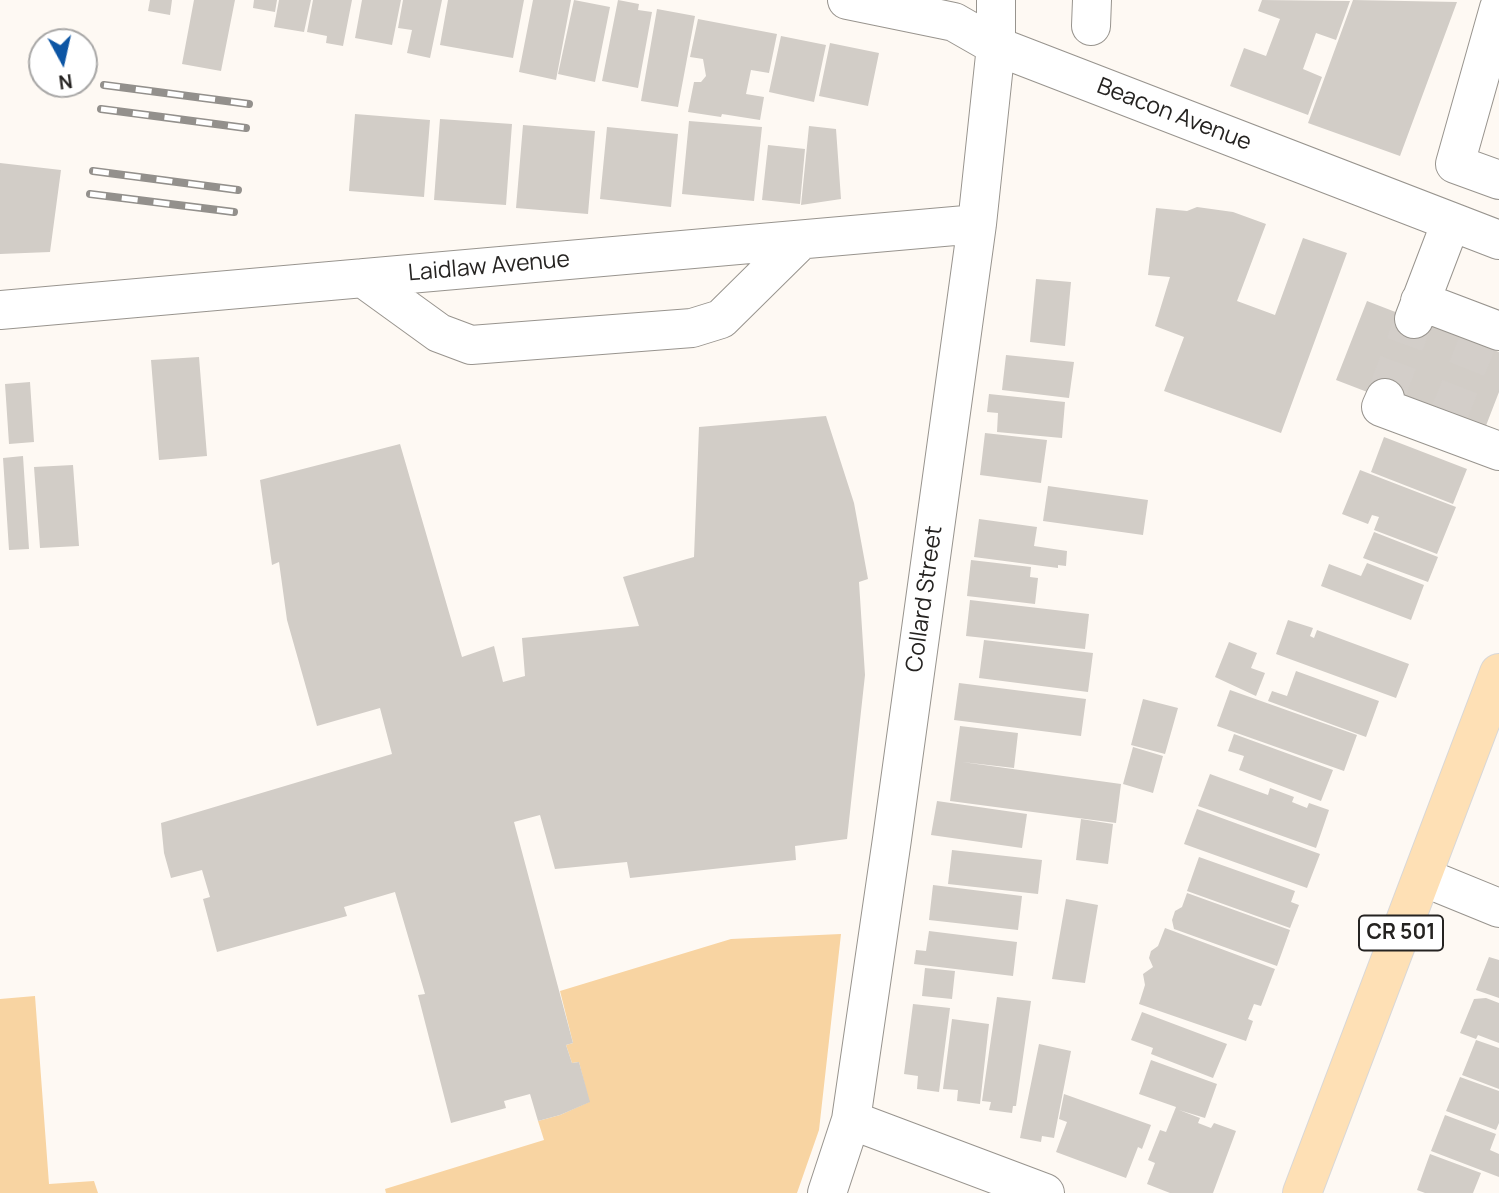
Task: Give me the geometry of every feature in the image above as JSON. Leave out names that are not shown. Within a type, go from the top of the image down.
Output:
[{"type":"main road","name":"CR 501","points":[[1302,1193],[1499,673]]},
{"type":"street","name":"Beacon Avenue","points":[[847,0],[954,22],[996,46],[1499,240]]},
{"type":"street","name":"Collard Street","points":[[827,1193],[851,1120],[977,224],[996,46],[996,0]]},
{"type":"street","points":[[1496,32],[1483,124],[1455,164],[1499,180]]},
{"type":"street","points":[[1451,222],[1417,310],[1486,333]]},
{"type":"street","name":"Laidlaw Avenue","points":[[0,310],[977,224]]},
{"type":"street","points":[[363,278],[439,334],[471,345],[692,328],[721,319],[801,240]]},
{"type":"street","points":[[1385,398],[1381,407],[1497,445]]},
{"type":"street","points":[[1423,877],[1499,908]]},
{"type":"street","points":[[851,1120],[1045,1193]]},
{"type":"shaded area","points":[[841,934],[819,1130],[797,1193],[386,1193],[385,1189],[544,1140],[538,1121],[589,1102],[579,1062],[572,1063],[566,1045],[573,1043],[560,991],[731,939]]},
{"type":"shaded area","points":[[35,996],[49,1184],[94,1181],[98,1193],[0,1193],[0,999]]},
{"type":"building","points":[[150,0],[172,0],[170,15],[148,11]]},
{"type":"building","points":[[194,0],[235,0],[221,71],[182,64]]},
{"type":"building","points":[[254,0],[277,0],[275,12],[253,8]]},
{"type":"building","points":[[279,0],[311,0],[304,32],[274,27]]},
{"type":"building","points":[[313,0],[352,0],[343,46],[326,43],[327,36],[307,32]]},
{"type":"building","points":[[362,0],[401,0],[392,45],[355,38]]},
{"type":"building","points":[[403,0],[442,0],[430,58],[407,53],[412,30],[398,28]]},
{"type":"building","points":[[448,0],[524,0],[513,58],[440,45]]},
{"type":"building","points":[[533,0],[571,0],[556,80],[519,72]]},
{"type":"building","points":[[574,0],[610,7],[595,82],[558,74]]},
{"type":"building","points":[[618,0],[639,4],[638,10],[652,12],[638,88],[602,81]]},
{"type":"building","points":[[1262,0],[1350,1],[1336,40],[1316,33],[1303,69],[1322,77],[1308,115],[1230,86],[1244,48],[1266,56],[1280,19],[1258,11]]},
{"type":"building","points":[[1353,0],[1457,2],[1400,156],[1308,123]]},
{"type":"building","points":[[657,9],[695,16],[678,107],[641,101]]},
{"type":"building","points":[[698,19],[777,34],[769,73],[751,70],[746,94],[764,97],[760,120],[688,112],[694,82],[701,82],[706,76],[703,59],[690,57]]},
{"type":"building","points":[[781,36],[826,45],[814,102],[769,92]]},
{"type":"building","points":[[830,43],[879,53],[868,106],[819,96]]},
{"type":"building","points":[[355,114],[430,120],[424,197],[349,191]]},
{"type":"building","points":[[440,119],[512,124],[506,205],[434,200]]},
{"type":"building","points":[[689,121],[762,127],[754,201],[682,194]]},
{"type":"building","points":[[523,125],[595,131],[588,214],[516,208]]},
{"type":"building","points":[[809,126],[836,129],[841,199],[801,205]]},
{"type":"building","points":[[607,127],[678,134],[671,207],[600,199]]},
{"type":"building","points":[[768,145],[805,149],[800,204],[762,200]]},
{"type":"building","points":[[0,163],[61,170],[50,252],[0,254]]},
{"type":"building","points":[[1197,207],[1233,212],[1266,224],[1237,301],[1275,315],[1303,238],[1347,253],[1281,433],[1164,391],[1184,337],[1155,326],[1170,277],[1148,275],[1156,208],[1187,211]]},
{"type":"building","points":[[1036,279],[1071,282],[1065,346],[1030,342]]},
{"type":"building","points":[[1367,301],[1499,352],[1499,392],[1482,436],[1336,380]]},
{"type":"building","points":[[1006,355],[1074,362],[1069,398],[1002,390]]},
{"type":"building","points":[[199,357],[207,456],[159,460],[151,360]]},
{"type":"building","points":[[30,382],[34,442],[9,444],[5,384]]},
{"type":"building","points":[[989,394],[1065,402],[1062,438],[997,432],[998,413],[987,412]]},
{"type":"building","points":[[826,416],[854,503],[868,579],[859,582],[865,675],[847,839],[795,846],[796,860],[630,878],[627,862],[555,869],[540,815],[514,822],[573,1043],[566,1045],[572,1063],[579,1062],[590,1102],[538,1121],[530,1094],[504,1101],[506,1108],[451,1123],[418,995],[425,994],[395,892],[344,907],[347,916],[217,952],[203,899],[210,897],[202,870],[171,878],[164,853],[161,823],[392,754],[380,708],[317,726],[287,620],[279,562],[272,565],[260,480],[400,444],[462,657],[494,646],[503,682],[525,676],[522,638],[639,626],[623,577],[694,557],[699,427]]},
{"type":"building","points":[[985,433],[1047,440],[1041,483],[980,475]]},
{"type":"building","points":[[1384,437],[1467,469],[1453,504],[1371,472]]},
{"type":"building","points":[[23,456],[29,549],[9,550],[3,458]]},
{"type":"building","points":[[73,465],[79,546],[40,548],[34,467]]},
{"type":"building","points":[[1360,470],[1456,507],[1437,554],[1374,530],[1379,517],[1372,515],[1368,524],[1342,514]]},
{"type":"building","points":[[1048,486],[1148,500],[1143,535],[1043,521]]},
{"type":"building","points":[[979,519],[1037,527],[1034,546],[1067,551],[1066,566],[1058,565],[1058,568],[974,557]]},
{"type":"building","points":[[1374,532],[1438,557],[1428,582],[1363,558]]},
{"type":"building","points":[[971,560],[1031,567],[1030,577],[1038,578],[1035,604],[967,596]]},
{"type":"building","points":[[1367,563],[1424,585],[1411,620],[1321,586],[1329,564],[1361,576]]},
{"type":"building","points":[[970,600],[1089,614],[1085,649],[966,636]]},
{"type":"building","points":[[1288,620],[1313,628],[1310,636],[1314,638],[1317,630],[1409,664],[1396,698],[1276,654]]},
{"type":"building","points":[[984,640],[1093,653],[1088,692],[979,678]]},
{"type":"building","points":[[1229,642],[1257,653],[1251,668],[1265,673],[1256,696],[1215,677]]},
{"type":"building","points":[[1296,671],[1379,701],[1366,737],[1268,701],[1272,691],[1287,696]]},
{"type":"building","points":[[959,683],[1086,699],[1081,736],[954,720]]},
{"type":"building","points":[[1230,690],[1357,735],[1344,771],[1217,726]]},
{"type":"building","points":[[1143,699],[1178,708],[1165,754],[1131,745]]},
{"type":"building","points":[[960,726],[1018,733],[1014,768],[962,762],[1121,784],[1116,823],[950,801]]},
{"type":"building","points":[[1234,734],[1333,770],[1321,801],[1239,770],[1244,756],[1228,751]]},
{"type":"building","points":[[1133,747],[1163,756],[1153,793],[1123,784]]},
{"type":"building","points":[[1210,774],[1268,795],[1270,788],[1294,797],[1292,802],[1307,808],[1309,803],[1329,810],[1316,848],[1198,806]]},
{"type":"building","points":[[937,801],[1027,814],[1022,848],[931,835]]},
{"type":"building","points":[[1197,809],[1320,854],[1307,888],[1184,844]]},
{"type":"building","points":[[1081,819],[1113,824],[1108,864],[1076,860]]},
{"type":"building","points":[[952,850],[1042,860],[1038,894],[948,884]]},
{"type":"building","points":[[1199,857],[1295,891],[1291,902],[1299,905],[1290,928],[1187,891]]},
{"type":"building","points":[[933,885],[1022,896],[1018,930],[929,920]]},
{"type":"building","points":[[1187,893],[1290,930],[1277,966],[1174,929],[1172,920],[1175,911],[1182,907]]},
{"type":"building","points":[[1066,899],[1098,905],[1085,983],[1052,979]]},
{"type":"building","points":[[1165,928],[1275,969],[1261,1006],[1254,1004],[1248,1019],[1253,1021],[1246,1041],[1139,1004],[1145,985],[1143,974],[1153,967],[1149,958],[1151,951],[1158,946]]},
{"type":"building","points":[[929,931],[1017,942],[1013,976],[914,964],[916,950],[926,951]]},
{"type":"building","points":[[1489,957],[1499,960],[1499,998],[1476,990]]},
{"type":"building","points":[[925,968],[955,971],[952,999],[922,996]]},
{"type":"building","points":[[997,997],[1031,1001],[1016,1106],[1013,1106],[1012,1113],[989,1110],[991,1102],[982,1101]]},
{"type":"building","points":[[1486,998],[1499,1003],[1499,1043],[1478,1035],[1476,1039],[1460,1033],[1474,999]]},
{"type":"building","points":[[913,1004],[950,1008],[939,1092],[917,1089],[918,1076],[904,1074]]},
{"type":"building","points":[[1142,1012],[1227,1044],[1213,1078],[1151,1054],[1153,1048],[1131,1040]]},
{"type":"building","points":[[952,1019],[989,1024],[980,1104],[957,1101],[958,1090],[943,1089]]},
{"type":"building","points":[[1476,1040],[1499,1048],[1499,1089],[1462,1075]]},
{"type":"building","points":[[1039,1044],[1071,1051],[1054,1138],[1042,1136],[1041,1142],[1020,1138]]},
{"type":"building","points":[[1151,1060],[1217,1084],[1205,1118],[1179,1110],[1200,1118],[1198,1123],[1211,1128],[1214,1123],[1236,1131],[1213,1193],[1170,1193],[1147,1184],[1155,1163],[1148,1160],[1160,1130],[1166,1132],[1176,1107],[1139,1094]]},
{"type":"building","points":[[1460,1077],[1499,1091],[1499,1123],[1496,1130],[1446,1111]]},
{"type":"building","points":[[1064,1094],[1151,1125],[1142,1149],[1138,1147],[1126,1178],[1056,1152],[1067,1122],[1059,1119]]},
{"type":"building","points":[[1445,1115],[1496,1134],[1490,1150],[1499,1154],[1499,1177],[1431,1151]]},
{"type":"building","points":[[1430,1154],[1481,1173],[1473,1193],[1425,1193],[1417,1190]]},
{"type":"tunnel","points":[[1385,398],[1414,319]]},
{"type":"tunnel","points":[[1446,422],[1477,343]]},
{"type":"railway","points":[[104,85],[249,104]]},
{"type":"railway","points":[[101,109],[246,128]]},
{"type":"railway","points":[[93,171],[238,190]]},
{"type":"railway","points":[[90,194],[234,212]]}]
